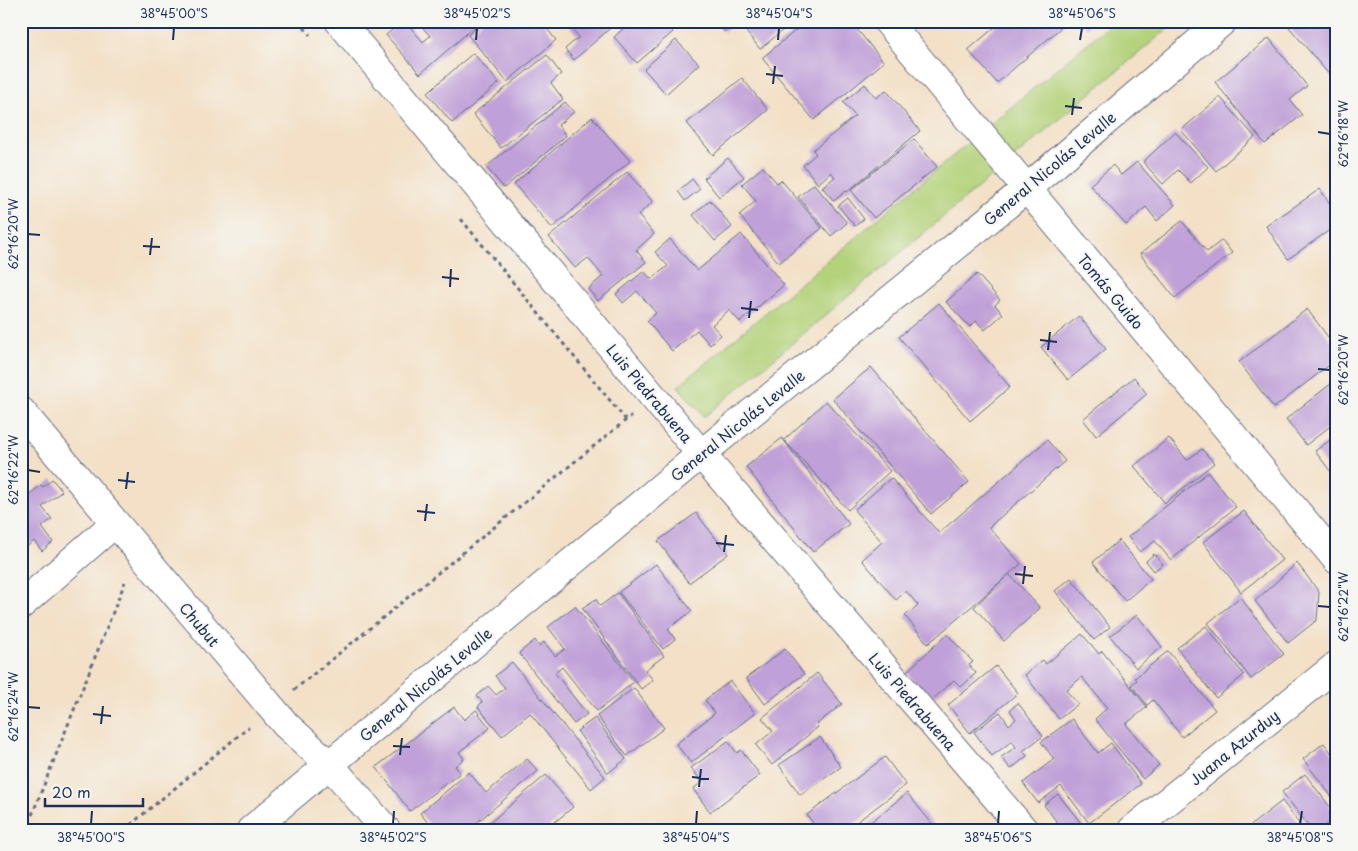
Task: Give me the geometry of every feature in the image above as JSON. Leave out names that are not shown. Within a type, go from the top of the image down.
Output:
[{"type":"street","name":"Luis Piedrabuena","points":[[339,21],[701,454],[1024,830]]},
{"type":"street","name":"Tomás Guido","points":[[887,21],[1337,560]]},
{"type":"street","name":"General Nicolás Levalle","points":[[251,830],[701,454],[1026,189],[1222,21]]},
{"type":"street","name":"Chubut","points":[[21,411],[272,709],[286,725],[329,764],[386,830]]},
{"type":"street","points":[[21,604],[115,523]]},
{"type":"street","name":"Juana Azurduy","points":[[1132,830],[1337,665]]},
{"type":"path","points":[[124,830],[636,411]]},
{"type":"path","points":[[26,830],[125,582]]},
{"type":"green space","points":[[1114,21],[1177,21],[704,417],[678,386]]},
{"type":"building","points":[[403,21],[423,42],[430,36],[417,21],[481,21],[420,74],[386,35]]},
{"type":"building","points":[[483,21],[541,21],[556,40],[507,82],[468,35]]},
{"type":"building","points":[[565,21],[615,21],[616,23],[574,60],[565,49],[579,37]]},
{"type":"building","points":[[632,21],[663,21],[673,32],[637,63],[614,37]]},
{"type":"building","points":[[716,21],[738,21],[724,32]]},
{"type":"building","points":[[741,21],[794,21],[760,49],[739,23]]},
{"type":"building","points":[[807,21],[850,21],[884,62],[814,120],[762,58]]},
{"type":"building","points":[[990,21],[1061,21],[1064,25],[997,83],[968,50],[995,27]]},
{"type":"building","points":[[1081,21],[1095,21],[1086,28]]},
{"type":"building","points":[[1296,21],[1337,21],[1337,84],[1289,27]]},
{"type":"building","points":[[1269,38],[1307,86],[1290,100],[1302,115],[1265,144],[1215,82]]},
{"type":"building","points":[[676,40],[699,64],[666,94],[644,69]]},
{"type":"building","points":[[473,53],[499,83],[452,123],[427,93]]},
{"type":"building","points":[[547,55],[561,74],[551,83],[563,99],[501,148],[473,114]]},
{"type":"building","points":[[742,78],[768,110],[713,155],[687,123]]},
{"type":"building","points":[[865,84],[876,98],[886,90],[920,131],[834,201],[822,187],[835,177],[831,172],[818,184],[803,165],[816,154],[813,150],[855,116],[843,102]]},
{"type":"building","points":[[1220,97],[1255,137],[1216,171],[1181,130]]},
{"type":"building","points":[[565,102],[574,112],[558,125],[566,136],[504,188],[486,167]]},
{"type":"building","points":[[592,117],[630,161],[552,228],[514,184]]},
{"type":"building","points":[[1175,132],[1208,167],[1191,183],[1178,170],[1163,184],[1143,162]]},
{"type":"building","points":[[914,139],[937,167],[874,218],[851,190]]},
{"type":"building","points":[[728,158],[744,177],[719,197],[704,178]]},
{"type":"building","points":[[1137,162],[1175,205],[1157,221],[1146,207],[1126,225],[1090,185],[1113,165],[1121,175]]},
{"type":"building","points":[[763,167],[777,183],[781,180],[822,228],[779,263],[739,215],[756,201],[742,184]]},
{"type":"building","points":[[627,172],[653,202],[638,215],[654,234],[636,250],[646,262],[598,301],[588,289],[603,276],[588,258],[575,268],[549,237]]},
{"type":"building","points":[[692,179],[700,189],[685,201],[678,191]]},
{"type":"building","points":[[814,184],[847,223],[831,236],[798,197]]},
{"type":"building","points":[[1320,189],[1337,214],[1337,225],[1288,259],[1266,226]]},
{"type":"building","points":[[848,198],[864,219],[855,226],[838,206]]},
{"type":"building","points":[[710,200],[732,227],[715,241],[693,215]]},
{"type":"building","points":[[1182,221],[1207,252],[1222,240],[1232,253],[1175,298],[1140,254]]},
{"type":"building","points":[[741,234],[784,285],[740,322],[729,310],[712,325],[721,335],[710,345],[697,330],[672,351],[647,321],[656,313],[637,291],[623,303],[616,294],[644,271],[651,279],[668,266],[655,252],[670,239],[697,271]]},
{"type":"building","points":[[977,274],[1000,300],[995,305],[1003,314],[985,330],[976,321],[970,327],[946,302]]},
{"type":"building","points":[[939,303],[1010,387],[970,421],[899,337]]},
{"type":"building","points":[[1307,309],[1337,349],[1337,359],[1274,408],[1239,362]]},
{"type":"building","points":[[1079,316],[1106,349],[1068,380],[1041,347]]},
{"type":"building","points":[[871,367],[969,482],[931,514],[833,399]]},
{"type":"building","points":[[1134,377],[1147,394],[1096,436],[1083,419]]},
{"type":"building","points":[[1337,379],[1337,421],[1306,445],[1286,419]]},
{"type":"building","points":[[826,401],[890,471],[848,510],[784,440]]},
{"type":"building","points":[[1337,435],[1337,480],[1315,451]]},
{"type":"building","points":[[782,438],[849,524],[813,552],[746,467]]},
{"type":"building","points":[[1169,438],[1187,460],[1202,449],[1214,463],[1165,503],[1134,466]]},
{"type":"building","points":[[1047,440],[1065,461],[989,527],[1021,564],[928,644],[905,616],[918,605],[906,591],[896,600],[862,560],[882,542],[854,510],[891,478],[939,533]]},
{"type":"building","points":[[1208,472],[1236,507],[1171,560],[1155,541],[1140,552],[1128,537]]},
{"type":"building","points":[[52,479],[62,491],[42,507],[52,519],[42,527],[53,542],[42,551],[34,541],[21,551],[21,501]]},
{"type":"building","points":[[1244,511],[1282,560],[1241,592],[1203,542]]},
{"type":"building","points":[[696,513],[728,554],[689,583],[658,541]]},
{"type":"building","points":[[1119,540],[1151,579],[1125,601],[1093,562]]},
{"type":"building","points":[[1154,554],[1163,564],[1154,571],[1146,561]]},
{"type":"building","points":[[1297,563],[1319,592],[1317,620],[1288,643],[1255,601]]},
{"type":"building","points":[[656,564],[692,611],[668,629],[675,639],[663,649],[619,592]]},
{"type":"building","points":[[1009,574],[1040,608],[1004,641],[974,607]]},
{"type":"building","points":[[21,576],[26,582],[21,587]]},
{"type":"building","points":[[1071,578],[1110,627],[1094,640],[1055,591]]},
{"type":"building","points":[[618,593],[664,656],[645,670],[653,680],[641,689],[582,608],[596,599],[600,606]]},
{"type":"building","points":[[1240,597],[1284,654],[1251,679],[1208,623]]},
{"type":"building","points":[[575,606],[634,682],[597,711],[562,667],[555,673],[587,714],[574,724],[519,653],[535,640],[539,646],[544,642],[555,656],[565,649],[548,627]]},
{"type":"building","points":[[1137,615],[1162,647],[1136,668],[1110,636]]},
{"type":"building","points":[[1206,626],[1244,675],[1216,698],[1177,648]]},
{"type":"building","points":[[947,634],[973,662],[969,665],[976,673],[961,687],[954,680],[931,701],[906,672]]},
{"type":"building","points":[[1082,634],[1099,654],[1102,651],[1147,707],[1126,724],[1159,765],[1143,779],[1095,719],[1107,708],[1082,677],[1066,690],[1078,704],[1059,719],[1025,675],[1043,660],[1046,664]]},
{"type":"building","points":[[785,649],[804,674],[765,704],[746,678]]},
{"type":"building","points":[[1168,651],[1215,710],[1182,737],[1153,700],[1147,705],[1131,685],[1137,680],[1135,678]]},
{"type":"building","points":[[512,662],[605,777],[591,789],[530,713],[502,736],[478,707],[482,702],[477,696],[488,686],[496,695],[505,688],[495,676]]},
{"type":"building","points":[[996,666],[1018,693],[970,733],[948,705]]},
{"type":"building","points":[[817,673],[842,704],[816,725],[818,727],[772,765],[756,745],[773,731],[762,718]]},
{"type":"building","points":[[730,681],[755,713],[691,763],[676,744],[715,713],[705,700]]},
{"type":"building","points":[[634,688],[664,728],[627,756],[597,716]]},
{"type":"building","points":[[1018,703],[1043,736],[1023,751],[1027,756],[1011,769],[1001,757],[1016,747],[1012,741],[992,756],[974,732],[1000,712],[1009,725],[1016,719],[1010,710]]},
{"type":"building","points":[[454,707],[464,720],[476,710],[490,728],[459,752],[464,759],[455,766],[460,773],[410,811],[376,767]]},
{"type":"building","points":[[595,718],[626,759],[608,773],[577,731]]},
{"type":"building","points":[[1072,719],[1098,753],[1111,743],[1141,784],[1089,823],[1061,786],[1038,803],[1023,783],[1054,759],[1041,742]]},
{"type":"building","points":[[820,737],[841,767],[800,795],[779,765]]},
{"type":"building","points":[[728,741],[737,753],[741,750],[760,775],[710,812],[693,789],[702,782],[691,768]]},
{"type":"building","points":[[1324,743],[1337,760],[1337,793],[1332,797],[1303,759]]},
{"type":"building","points":[[885,757],[906,785],[846,830],[818,830],[807,815]]},
{"type":"building","points":[[527,759],[538,771],[468,830],[434,830],[420,813],[469,772],[486,793]]},
{"type":"building","points":[[1305,774],[1337,816],[1320,830],[1312,830],[1282,792]]},
{"type":"building","points":[[546,775],[573,807],[545,830],[481,830]]},
{"type":"building","points":[[907,793],[934,826],[930,830],[871,830],[867,825]]},
{"type":"building","points":[[1058,794],[1084,827],[1080,830],[1063,830],[1044,805]]},
{"type":"building","points":[[1282,801],[1304,830],[1253,830],[1250,826]]}]
